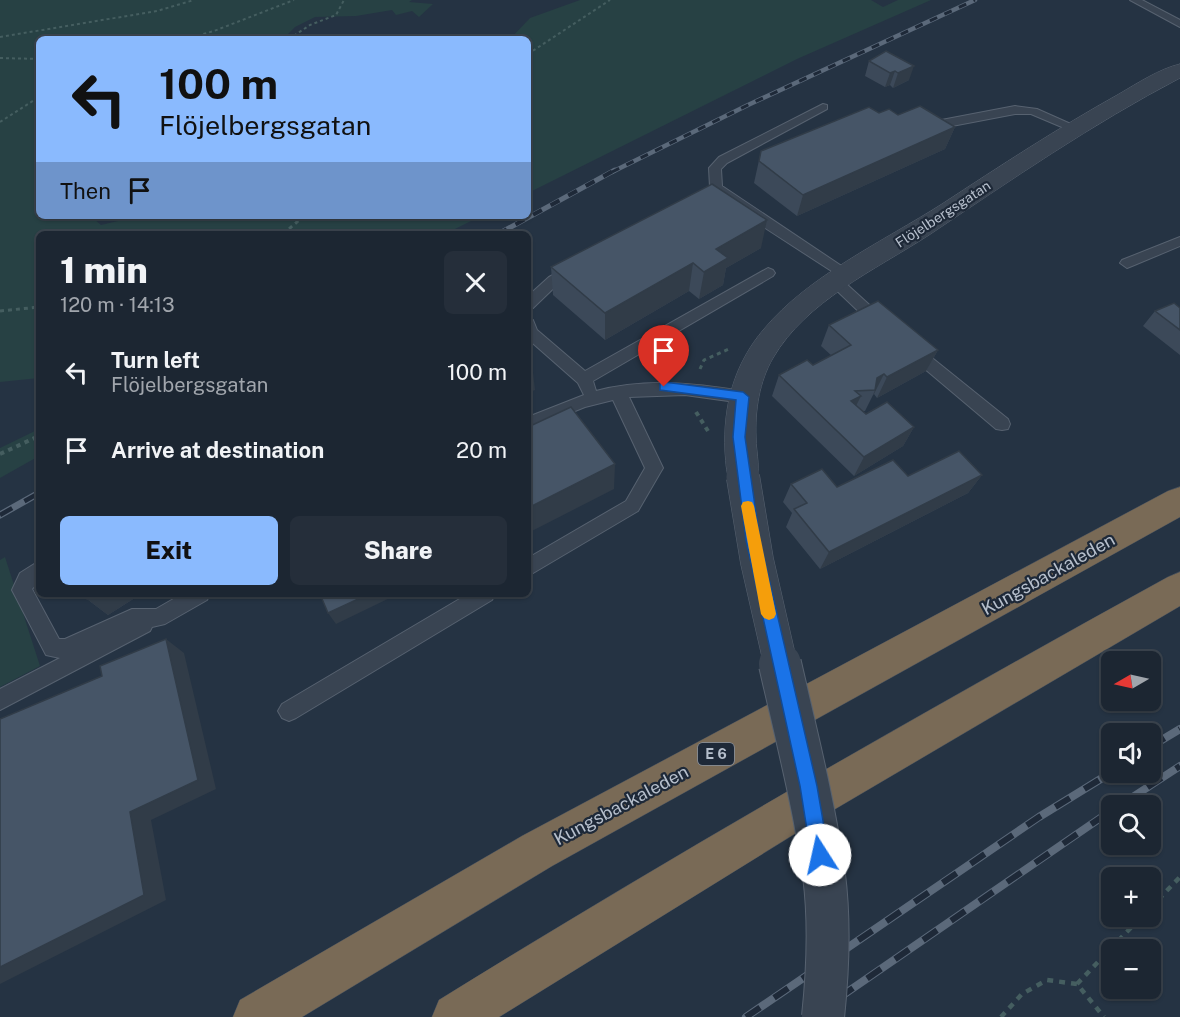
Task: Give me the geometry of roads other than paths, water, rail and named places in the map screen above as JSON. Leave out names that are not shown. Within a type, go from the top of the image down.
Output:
[{"type":"highway","name":"Kungsbackaleden","points":[[257,1017],[537,851],[1180,501]]},
{"type":"highway","points":[[456,1017],[718,854],[924,732],[1180,588]]},
{"type":"street","name":"Flöjelbergsgatan","points":[[823,1017],[828,967],[824,878],[808,786],[757,561],[743,477],[739,437],[743,397],[754,365],[770,340],[789,319],[842,280],[1076,129],[1180,70]]},
{"type":"lane","points":[[1136,0],[1180,24]]},
{"type":"lane","points":[[823,107],[723,160],[715,168],[716,187],[842,280],[897,338],[1002,424]]},
{"type":"lane","points":[[931,126],[1015,110],[1033,111],[1076,129]]},
{"type":"lane","points":[[709,198],[724,195]]},
{"type":"lane","points":[[1127,263],[1180,242]]},
{"type":"lane","points":[[531,301],[554,280],[585,263]]},
{"type":"lane","points":[[584,379],[768,273]]},
{"type":"lane","points":[[531,333],[584,379],[593,397]]},
{"type":"lane","points":[[531,422],[559,408],[618,392],[664,387],[743,397]]},
{"type":"lane","points":[[531,566],[632,506],[654,468],[618,392]]},
{"type":"lane","points":[[36,572],[27,579],[22,590],[53,648],[66,649],[132,618],[158,618]]},
{"type":"lane","points":[[0,700],[195,597]]},
{"type":"lane","points":[[289,711],[480,597]]},
{"type":"railway","points":[[612,172],[748,105],[975,0]]},
{"type":"railway","points":[[531,216],[615,170]]},
{"type":"railway","points":[[503,231],[525,219]]},
{"type":"railway","points":[[0,515],[36,495]]},
{"type":"railway","points":[[1161,740],[1180,729]]},
{"type":"railway","points":[[1136,795],[1180,766]]},
{"type":"railway","points":[[746,1017],[1039,817],[1101,779]]},
{"type":"railway","points":[[811,1017],[1101,818]]}]
